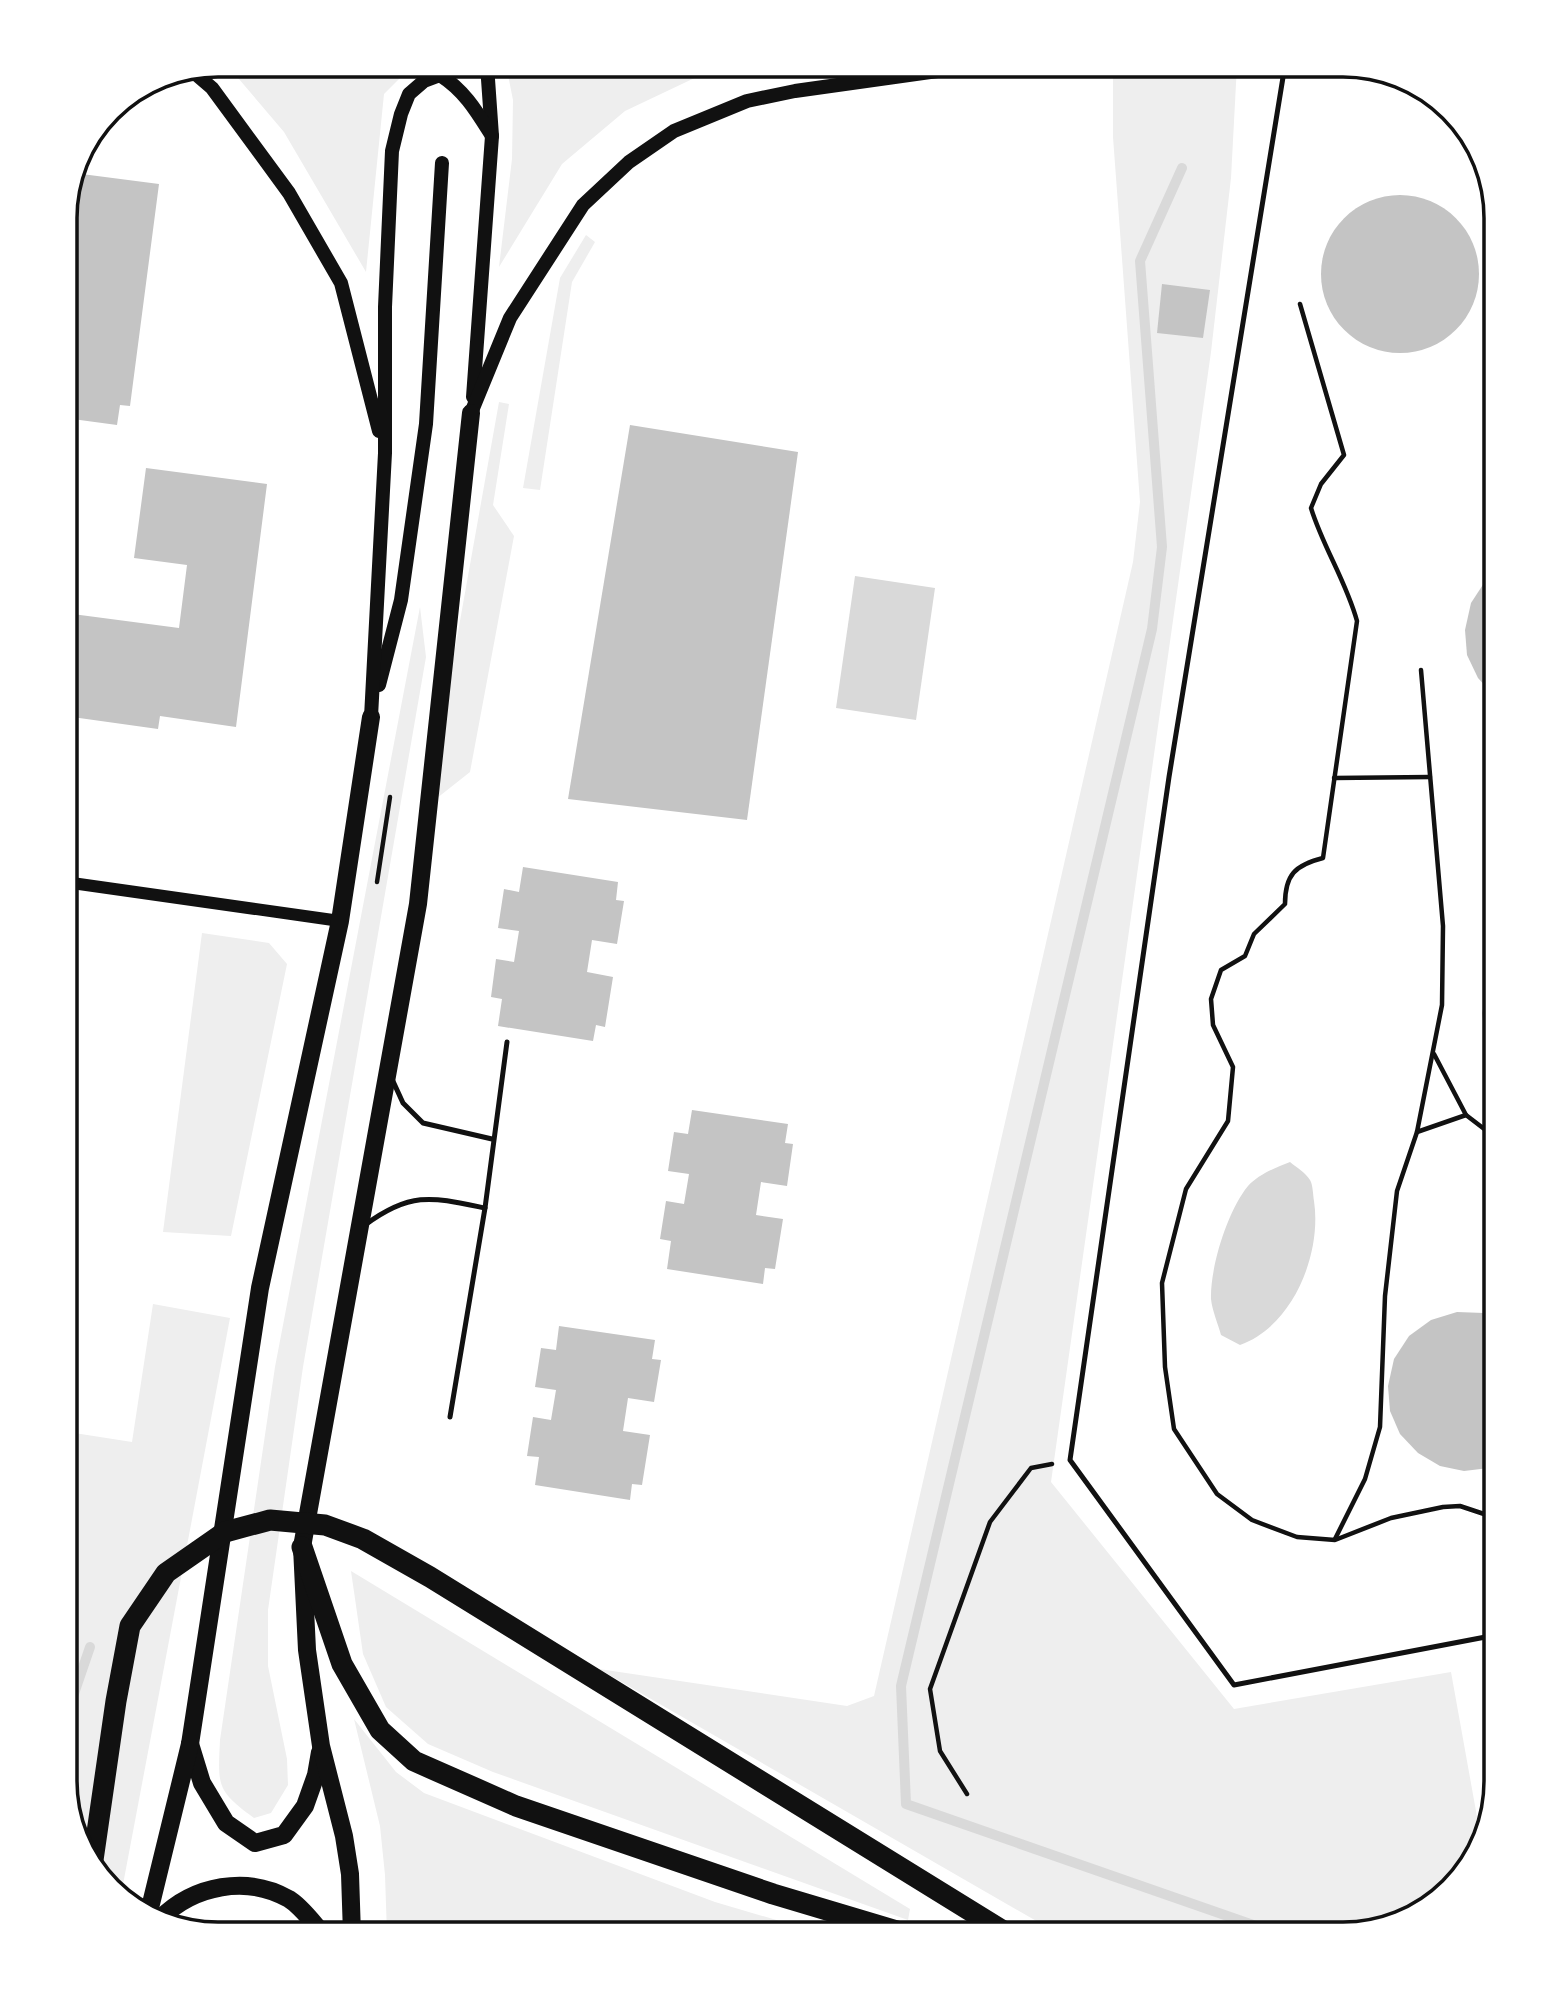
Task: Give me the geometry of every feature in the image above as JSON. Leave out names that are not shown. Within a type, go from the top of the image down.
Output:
[{"type":"highway","points":[[95,1848],[130,1626],[166,1573],[225,1532],[270,1520],[325,1525],[363,1539],[430,1577],[989,1922]]},
{"type":"highway","points":[[302,1547],[342,1664],[380,1730],[414,1761],[516,1806],[773,1894],[867,1922]]},
{"type":"main road","points":[[151,1905],[190,1744],[260,1287],[340,921],[371,717],[385,453],[386,281],[392,151],[409,94],[424,81],[435,77]]},
{"type":"main road","points":[[443,77],[455,84],[469,100],[492,136]]},
{"type":"main road","points":[[352,1922],[350,1874],[344,1836],[321,1746],[307,1650],[302,1547],[418,904],[471,413],[492,136],[488,77]]},
{"type":"main road","points":[[471,413],[510,318],[583,205],[629,162],[674,131],[747,101],[795,91],[895,77]]},
{"type":"main road","points":[[200,78],[212,88],[289,193],[341,283],[385,453]]},
{"type":"main road","points":[[371,717],[401,600],[426,424],[442,163]]},
{"type":"main road","points":[[190,1744],[202,1783],[226,1823],[255,1843],[284,1835],[305,1806],[316,1775],[321,1746]]},
{"type":"main road","points":[[169,1913],[196,1894],[226,1885],[263,1888],[291,1900],[312,1922]]},
{"type":"street","points":[[77,884],[340,921]]},
{"type":"lane","points":[[1283,77],[1171,763],[1070,1460],[1234,1685],[1484,1637]]},
{"type":"lane","points":[[450,1417],[485,1208],[492,1139],[507,1042]]},
{"type":"lane","points":[[388,1071],[403,1103],[424,1123],[492,1139]]},
{"type":"lane","points":[[359,1229],[385,1210],[420,1198],[485,1208]]},
{"type":"path","points":[[1300,304],[1344,455],[1321,484],[1311,508],[1320,536],[1350,594],[1357,621],[1323,858],[1304,862],[1292,873],[1285,889],[1284,904],[1254,934],[1245,956],[1221,970],[1211,999],[1213,1025],[1233,1067],[1228,1121],[1186,1189],[1162,1283],[1165,1367],[1174,1429],[1217,1494],[1252,1520],[1297,1537],[1335,1540],[1391,1518],[1443,1507],[1460,1506],[1484,1514]]},
{"type":"path","points":[[1335,1540],[1366,1479],[1380,1427],[1385,1296],[1397,1191],[1416,1132],[1442,1005],[1443,926],[1421,670]]},
{"type":"path","points":[[1334,778],[1430,777]]},
{"type":"path","points":[[377,882],[390,797]]},
{"type":"path","points":[[1433,1052],[1466,1115],[1484,1129]]},
{"type":"path","points":[[1416,1132],[1466,1115]]},
{"type":"path","points":[[967,1794],[940,1751],[930,1689],[990,1522],[1031,1468],[1070,1460]]},
{"type":"shaded area","points":[[237,77],[401,77],[384,94],[366,272],[284,132]]},
{"type":"shaded area","points":[[508,77],[697,77],[625,111],[562,164],[499,267],[512,159],[513,100]]},
{"type":"shaded area","points":[[1113,77],[1236,77],[1231,178],[1211,352],[1051,1482],[1234,1709],[1451,1672],[1477,1827],[1460,1859],[1436,1887],[1406,1907],[1362,1921],[1038,1922],[599,1669],[847,1706],[874,1696],[1133,562],[1140,502],[1113,137]]},
{"type":"shaded area","points":[[586,235],[595,242],[572,282],[540,490],[523,488],[560,278]]},
{"type":"shaded area","points":[[499,402],[509,404],[493,505],[514,536],[470,772],[427,806]]},
{"type":"shaded area","points":[[855,576],[935,588],[916,720],[836,708]]},
{"type":"shaded area","points":[[420,607],[426,657],[303,1367],[268,1610],[268,1666],[287,1759],[288,1785],[271,1813],[254,1818],[232,1800],[222,1786],[219,1768],[220,1740],[275,1367]]},
{"type":"shaded area","points":[[202,933],[269,943],[287,964],[231,1236],[163,1232]]},
{"type":"shaded area","points":[[1290,1162],[1308,1177],[1312,1187],[1315,1222],[1308,1265],[1289,1305],[1275,1322],[1259,1336],[1240,1345],[1221,1335],[1213,1308],[1211,1286],[1217,1256],[1227,1224],[1248,1186],[1262,1175]]},
{"type":"shaded area","points":[[153,1304],[230,1318],[123,1885],[92,1844],[78,1800],[77,1433],[132,1442]]},
{"type":"shaded area","points":[[351,1571],[910,1909],[908,1920],[493,1772],[428,1744],[386,1707],[363,1654]]},
{"type":"shaded area","points":[[354,1719],[396,1772],[424,1793],[715,1902],[783,1922],[387,1922],[380,1826]]},
{"type":"building","points":[[84,174],[159,184],[130,406],[120,405],[117,425],[77,420],[77,208]]},
{"type":"building","points":[[1400,195],[1430,201],[1456,218],[1473,244],[1479,274],[1473,304],[1456,330],[1430,347],[1400,353],[1370,347],[1344,330],[1327,304],[1321,274],[1327,244],[1344,218],[1370,201]]},
{"type":"building","points":[[1162,284],[1210,290],[1203,338],[1157,333]]},
{"type":"building","points":[[630,425],[798,452],[747,820],[568,799]]},
{"type":"building","points":[[146,468],[267,484],[236,727],[160,716],[158,729],[77,718],[77,615],[179,628],[187,565],[134,558]]},
{"type":"building","points":[[1484,583],[1484,685],[1467,655],[1465,630],[1471,603]]},
{"type":"building","points":[[523,867],[618,882],[616,900],[624,901],[617,944],[592,940],[587,972],[613,977],[605,1027],[596,1025],[593,1041],[498,1026],[502,999],[491,997],[496,959],[514,962],[519,931],[498,928],[504,889],[519,892]]},
{"type":"building","points":[[692,1110],[788,1124],[785,1143],[793,1144],[787,1186],[761,1182],[756,1215],[783,1219],[775,1269],[765,1268],[763,1284],[667,1269],[671,1241],[660,1239],[666,1201],[684,1204],[689,1174],[668,1171],[674,1132],[688,1134]]},
{"type":"building","points":[[1457,1312],[1484,1313],[1484,1469],[1464,1471],[1440,1466],[1418,1453],[1400,1434],[1390,1411],[1388,1386],[1394,1359],[1409,1336],[1431,1320]]},
{"type":"building","points":[[559,1326],[655,1340],[652,1359],[661,1360],[654,1402],[628,1398],[623,1431],[650,1435],[642,1485],[632,1484],[630,1500],[535,1485],[539,1457],[527,1456],[533,1417],[551,1420],[556,1390],[535,1387],[541,1348],[556,1350]]},
{"type":"waterway","points":[[1182,168],[1140,261],[1162,547],[1152,629],[901,1686],[906,1804],[1245,1922]]},
{"type":"waterway","points":[[77,1685],[90,1647]]}]
